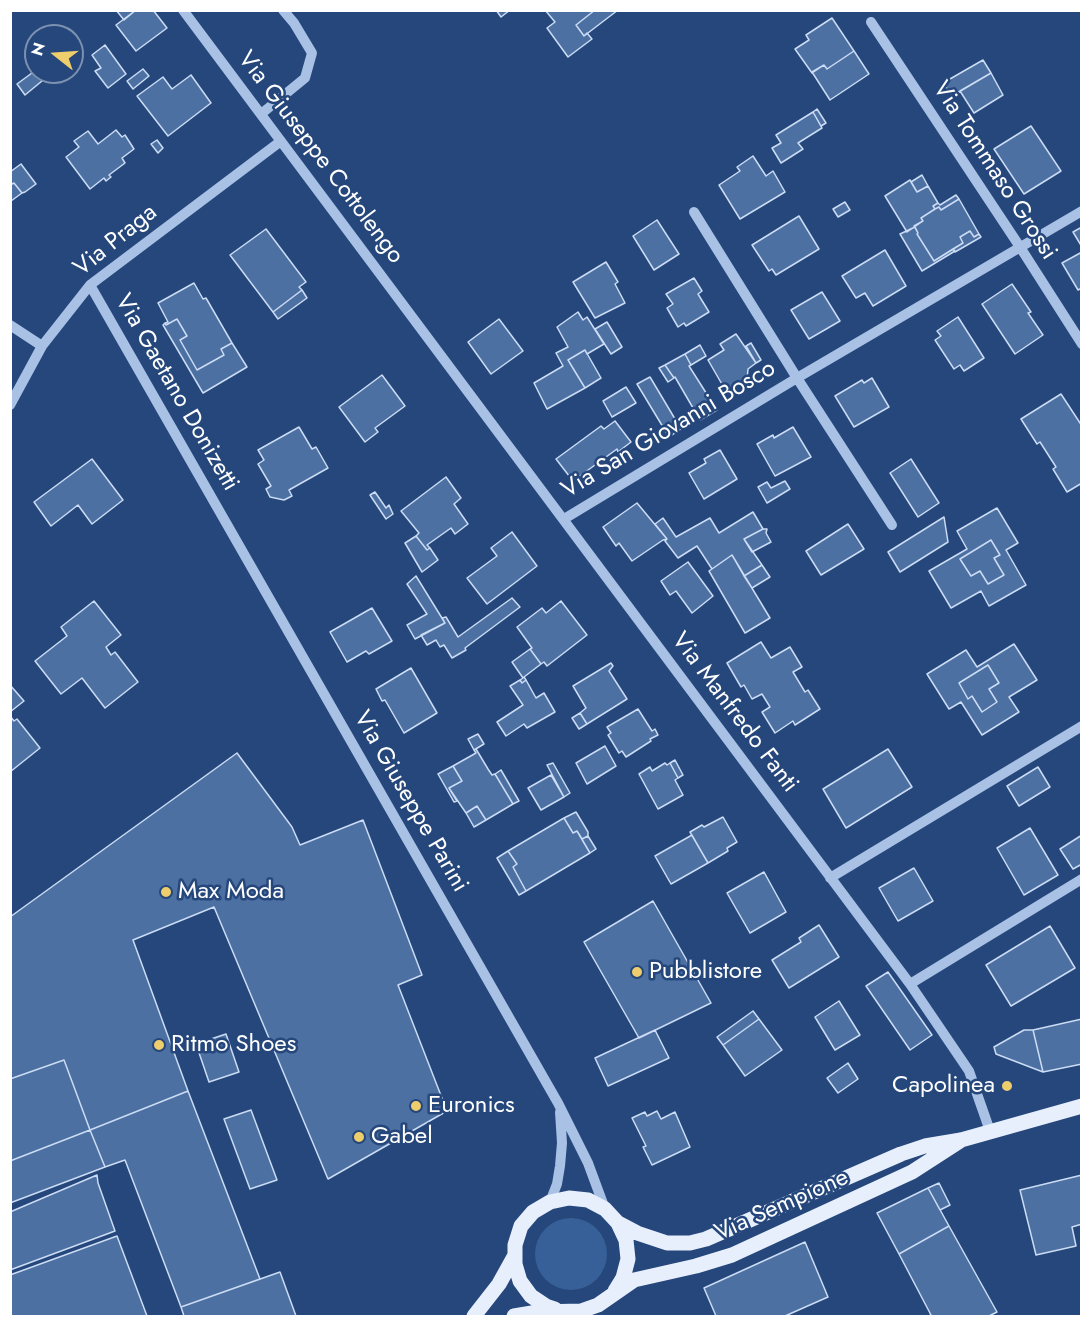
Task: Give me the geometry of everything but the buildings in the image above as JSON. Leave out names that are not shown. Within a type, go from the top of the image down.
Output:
[{"type":"main road","name":"Via Sempione","points":[[618,1223],[660,1241],[676,1244],[690,1243],[721,1234],[901,1154],[925,1146],[961,1140],[1082,1106]]},
{"type":"main road","name":"Via Sempione","points":[[514,1317],[538,1312],[581,1311],[598,1305],[634,1280],[732,1255],[912,1172],[961,1140]]},
{"type":"main road","name":"Via Sempione","points":[[550,1202],[569,1198],[588,1200],[605,1209],[618,1223],[626,1240],[628,1259],[623,1278],[613,1293]]},
{"type":"main road","points":[[550,1202],[533,1212],[521,1226],[514,1257],[520,1281],[531,1296],[546,1306],[563,1311]]},
{"type":"main road","points":[[474,1317],[499,1284],[514,1257]]},
{"type":"street","name":"Via Giuseppe Cottolengo","points":[[183,10],[424,331]]},
{"type":"street","points":[[261,114],[305,78],[312,53],[294,23],[283,10]]},
{"type":"street","name":"Via Tommaso Grossi","points":[[871,22],[1082,344]]},
{"type":"street","name":"Via Praga","points":[[10,405],[42,346],[90,285],[281,141]]},
{"type":"street","name":"Via San Giovanni Bosco","points":[[564,519],[797,378],[1082,211]]},
{"type":"street","name":"Via San Giovanni Bosco","points":[[693,212],[892,525]]},
{"type":"street","name":"Via Gaetano Donizetti","points":[[90,285],[226,522]]},
{"type":"street","points":[[10,325],[42,346]]},
{"type":"street","name":"Via Manfredo Fanti","points":[[424,331],[910,984],[969,1071],[990,1131]]},
{"type":"street","name":"Via Giuseppe Parini","points":[[226,522],[558,1103],[588,1163],[605,1209]]},
{"type":"street","points":[[830,878],[1082,726]]},
{"type":"street","points":[[910,984],[1082,879]]},
{"type":"street","points":[[550,1202],[558,1184],[560,1166],[561,1122],[558,1103]]},
{"type":"shaded area","points":[[571,1218],[591,1224],[601,1234],[607,1254],[601,1274],[591,1284],[571,1290],[551,1284],[541,1274],[535,1254],[541,1234],[551,1224]]},
{"type":"place","name":"Max Moda","points":[[166,892]]},
{"type":"place","name":"Pubblistore","points":[[637,972]]},
{"type":"place","name":"Ritmo Shoes","points":[[159,1045]]},
{"type":"place","name":"Capolinea","points":[[1007,1086]]},
{"type":"place","name":"Euronics","points":[[416,1106]]},
{"type":"place","name":"Gabel","points":[[359,1137]]}]
